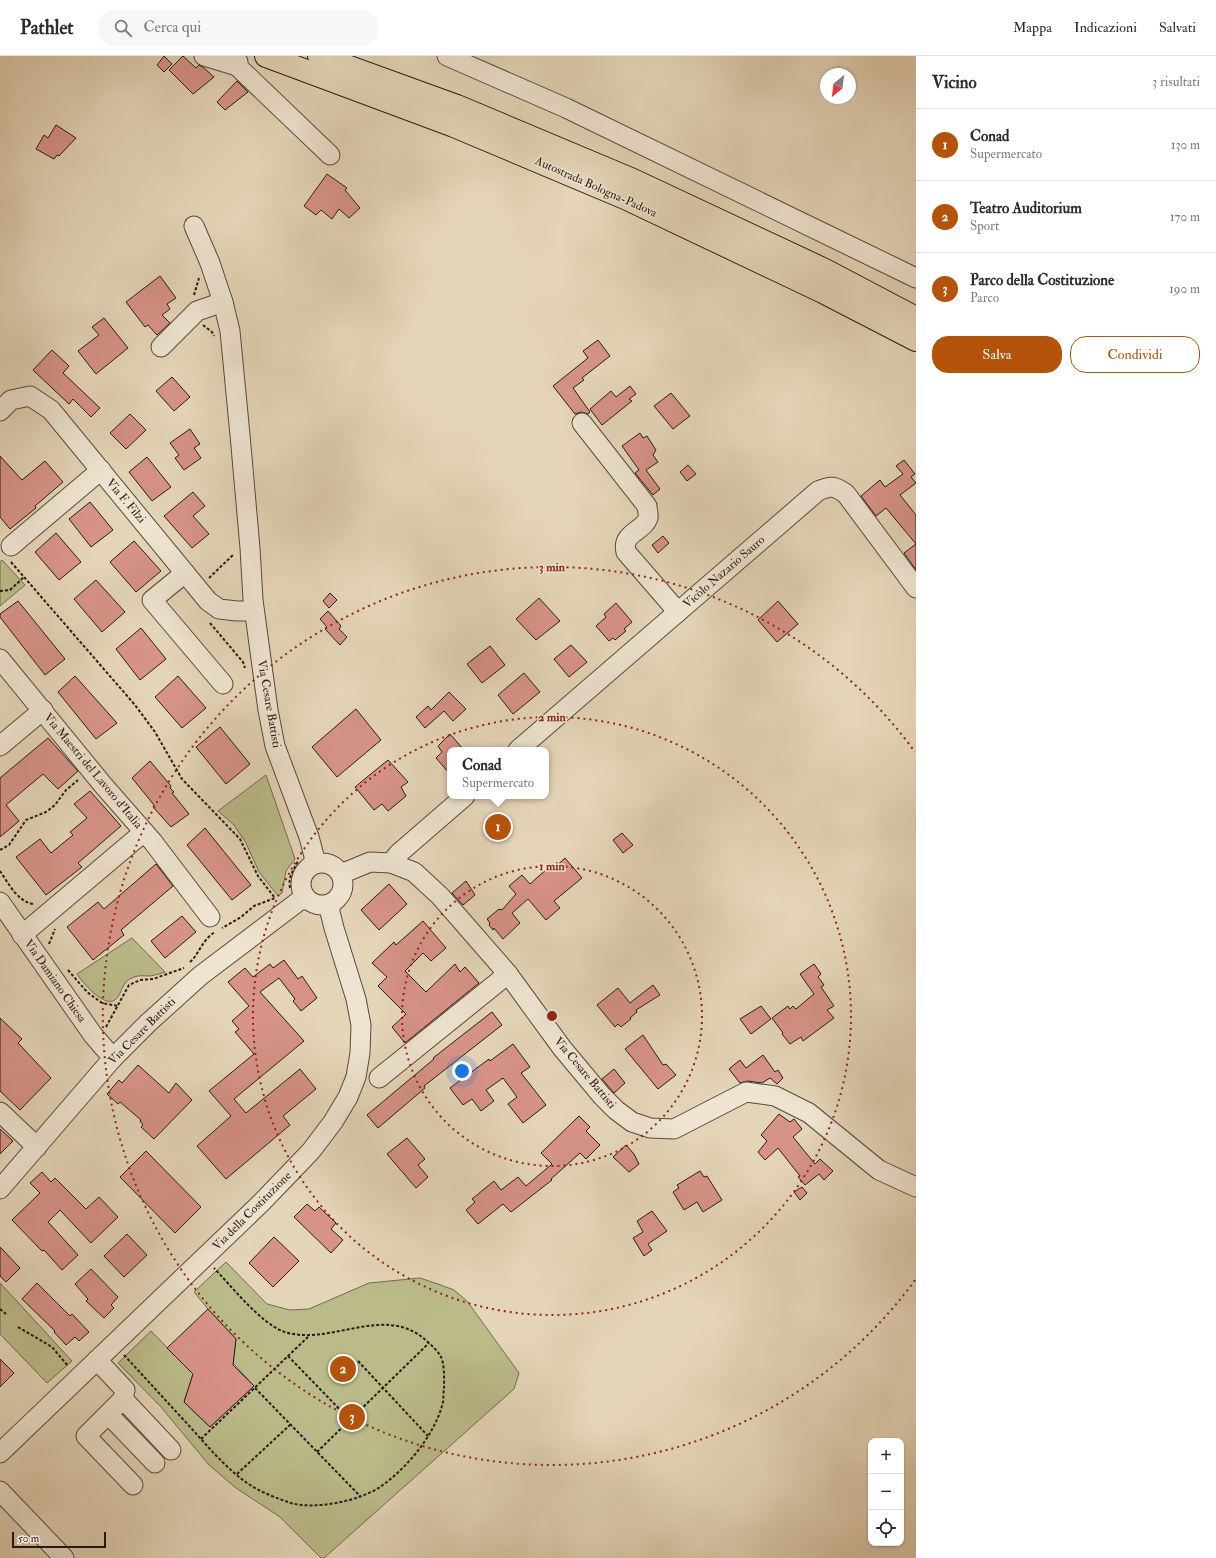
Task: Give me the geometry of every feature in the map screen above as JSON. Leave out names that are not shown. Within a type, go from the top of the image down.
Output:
[{"type":"highway","name":"Autostrada Bologna-Padova","points":[[319,56],[458,106],[633,180],[825,270],[916,318]]},
{"type":"highway","name":"Autostrada Bologna-Padova","points":[[274,58],[454,126],[625,198],[823,292],[916,340]]},
{"type":"street","points":[[204,56],[238,64],[330,155]]},
{"type":"street","points":[[447,56],[566,108],[916,278]]},
{"type":"street","name":"Via Cesare Battisti","points":[[194,226],[210,263],[223,302],[230,331],[254,611],[268,710],[276,746],[309,837],[314,856],[314,864]]},
{"type":"street","points":[[161,347],[197,311],[223,302]]},
{"type":"street","name":"Via F. Filzi","points":[[0,411],[11,400],[30,396],[51,410],[208,601],[219,608],[237,611],[254,611]]},
{"type":"street","points":[[582,423],[647,506],[648,518],[646,522],[630,536],[626,542],[626,552],[678,612]]},
{"type":"street","points":[[10,546],[101,470]]},
{"type":"street","name":"Vicolo Nazario Sauro","points":[[521,747],[818,491],[828,486],[838,488],[846,494],[916,588]]},
{"type":"street","points":[[185,573],[152,600],[223,684]]},
{"type":"street","name":"Via Maestri del Lavoro d'Italia","points":[[0,659],[153,842],[210,917]]},
{"type":"street","name":"Via Maestri del Lavoro d'Italia","points":[[0,746],[43,710]]},
{"type":"street","points":[[391,864],[398,854],[462,799]]},
{"type":"street","name":"Via Maestri del Lavoro d'Italia","points":[[22,935],[144,832]]},
{"type":"street","name":"Via Cesare Battisti","points":[[341,874],[370,862],[391,864],[414,872],[440,896],[508,974],[562,1048],[597,1090],[616,1110],[632,1122],[650,1128],[674,1129],[746,1092],[775,1096],[809,1113],[879,1170],[916,1187]]},
{"type":"street","points":[[320,863],[332,866],[341,874],[343,888],[341,895],[336,900],[330,904],[318,905],[307,899],[301,886],[301,880],[308,868],[314,864],[320,863]]},
{"type":"street","name":"Via Cesare Battisti","points":[[1,1186],[114,1058],[148,1023],[200,976],[299,901],[307,899]]},
{"type":"street","name":"Via Damiano Chiesa","points":[[0,902],[93,1035],[114,1058]]},
{"type":"street","name":"Via della Costituzione","points":[[0,1453],[261,1203],[311,1151],[334,1122],[348,1097],[356,1077],[360,1053],[361,1025],[356,999],[334,928],[330,912],[330,904]]},
{"type":"street","points":[[380,1078],[508,974]]},
{"type":"street","points":[[0,1112],[37,1147]]},
{"type":"street","points":[[97,1360],[125,1390],[123,1399],[86,1436],[133,1485]]},
{"type":"street","points":[[123,1399],[171,1450]]},
{"type":"street","points":[[108,1414],[155,1463]]},
{"type":"street","points":[[0,1491],[64,1558]]},
{"type":"path","points":[[10,546],[12,550],[6,556],[135,705],[155,732],[182,779],[240,839],[258,876],[275,898],[254,906],[240,917],[210,935],[201,945],[194,959],[182,970],[153,979],[140,980],[129,985],[105,1028],[93,1035]]},
{"type":"path","points":[[0,591],[10,590],[24,576]]},
{"type":"path","points":[[0,850],[10,844],[26,820],[46,812],[55,806],[66,790],[81,778]]},
{"type":"path","points":[[0,871],[15,893],[23,901],[36,904],[55,928],[49,943],[53,949]]},
{"type":"path","points":[[66,968],[87,992],[102,1003],[118,1006]]},
{"type":"path","points":[[114,1344],[226,1465],[248,1484],[271,1496],[293,1503],[314,1505],[337,1504],[379,1488],[415,1456],[428,1436],[443,1405],[444,1377],[441,1357],[429,1343],[413,1330],[391,1325],[354,1328],[310,1336],[282,1331],[263,1319],[205,1258]]},
{"type":"path","points":[[0,1309],[6,1314]]},
{"type":"path","points":[[18,1327],[52,1347],[70,1368]]},
{"type":"path","points":[[201,1439],[310,1336]]},
{"type":"path","points":[[317,1452],[429,1343]]},
{"type":"path","points":[[288,1356],[350,1420]]},
{"type":"path","points":[[358,1361],[428,1436]]},
{"type":"path","points":[[255,1388],[360,1496]]},
{"type":"path","points":[[237,1474],[291,1424]]},
{"type":"green space","points":[[2,560],[25,585],[0,606],[0,562]]},
{"type":"green space","points":[[266,775],[295,859],[286,871],[282,893],[278,896],[259,872],[246,843],[234,825],[218,811]]},
{"type":"green space","points":[[132,938],[165,972],[129,979],[118,997],[110,1002],[94,993],[77,974]]},
{"type":"green space","points":[[226,1262],[267,1304],[290,1310],[309,1309],[369,1283],[420,1278],[454,1290],[467,1301],[519,1373],[514,1389],[324,1558],[321,1558],[280,1517],[236,1488],[209,1465],[161,1407],[118,1363],[151,1331],[193,1374],[184,1402],[210,1427],[254,1386],[233,1363],[236,1339],[194,1292]]},
{"type":"green space","points":[[0,1283],[72,1361],[47,1383],[0,1334]]},
{"type":"building","points":[[164,56],[172,64],[164,72],[157,65]]},
{"type":"building","points":[[183,56],[196,68],[199,65],[214,77],[193,94],[169,70]]},
{"type":"building","points":[[237,81],[248,92],[225,110],[217,102]]},
{"type":"building","points":[[56,125],[76,138],[59,156],[57,155],[54,159],[36,149],[44,135],[48,138]]},
{"type":"building","points":[[327,174],[347,188],[345,190],[360,208],[349,218],[339,209],[332,219],[321,210],[316,215],[304,206]]},
{"type":"building","points":[[160,276],[176,298],[167,304],[170,309],[162,315],[170,323],[157,335],[148,325],[145,327],[126,302]]},
{"type":"building","points":[[104,318],[128,348],[96,374],[78,351],[99,335],[92,327]]},
{"type":"building","points":[[598,340],[610,356],[582,378],[584,380],[573,388],[590,412],[588,414],[581,412],[575,414],[553,386],[588,358],[583,351]]},
{"type":"building","points":[[52,350],[69,366],[63,373],[100,408],[91,417],[73,399],[69,404],[33,370]]},
{"type":"building","points":[[172,377],[190,397],[174,411],[156,391]]},
{"type":"building","points":[[630,386],[636,394],[629,399],[632,401],[602,425],[590,409],[611,391],[616,397]]},
{"type":"building","points":[[671,393],[690,416],[673,429],[654,406]]},
{"type":"building","points":[[130,414],[146,430],[126,449],[110,433]]},
{"type":"building","points":[[190,429],[200,444],[194,448],[201,458],[184,470],[175,458],[179,455],[170,443]]},
{"type":"building","points":[[640,433],[643,438],[647,436],[656,450],[653,455],[658,462],[646,470],[660,489],[653,495],[635,473],[639,470],[622,446]]},
{"type":"building","points":[[0,456],[22,480],[45,461],[63,482],[35,506],[36,508],[10,529],[0,517]]},
{"type":"building","points":[[147,457],[171,487],[152,501],[129,472]]},
{"type":"building","points":[[904,460],[915,474],[911,477],[916,483],[900,495],[916,515],[916,544],[886,508],[876,516],[861,496],[880,480],[885,487],[903,474],[896,466]]},
{"type":"building","points":[[688,465],[696,474],[687,481],[680,472]]},
{"type":"building","points":[[193,492],[205,506],[193,516],[209,534],[192,548],[164,516]]},
{"type":"building","points":[[90,502],[113,530],[91,547],[69,519]]},
{"type":"building","points":[[56,533],[81,562],[59,580],[35,552]]},
{"type":"building","points":[[663,536],[669,543],[658,553],[652,545]]},
{"type":"building","points":[[134,541],[161,571],[136,592],[110,562]]},
{"type":"building","points":[[916,544],[916,570],[904,553]]},
{"type":"building","points":[[96,580],[125,612],[102,632],[74,599]]},
{"type":"building","points":[[330,593],[337,600],[329,608],[323,601]]},
{"type":"building","points":[[539,598],[560,621],[536,640],[516,619]]},
{"type":"building","points":[[18,601],[65,659],[45,675],[0,617],[0,614]]},
{"type":"building","points":[[778,601],[798,624],[777,642],[758,620]]},
{"type":"building","points":[[616,603],[632,622],[624,629],[626,631],[615,640],[613,638],[609,641],[596,626],[606,617],[604,614]]},
{"type":"building","points":[[328,611],[341,626],[339,629],[347,637],[340,645],[325,629],[327,627],[320,619]]},
{"type":"building","points":[[141,628],[166,659],[140,680],[116,649]]},
{"type":"building","points":[[571,645],[587,662],[569,677],[554,659]]},
{"type":"building","points":[[490,646],[505,665],[482,683],[467,664]]},
{"type":"building","points":[[524,673],[540,692],[513,714],[498,695]]},
{"type":"building","points":[[75,676],[117,723],[96,739],[58,692]]},
{"type":"building","points":[[178,676],[206,708],[182,728],[155,697]]},
{"type":"building","points":[[449,692],[466,709],[453,721],[444,711],[425,728],[416,717],[428,706],[431,710]]},
{"type":"building","points":[[356,709],[381,740],[337,777],[312,747]]},
{"type":"building","points":[[220,727],[250,764],[226,784],[196,747]]},
{"type":"building","points":[[450,734],[461,747],[447,747],[447,771],[436,758],[442,752],[438,746]]},
{"type":"building","points":[[48,738],[78,771],[58,789],[43,774],[6,805],[19,821],[0,837],[0,778]]},
{"type":"building","points":[[388,760],[408,782],[401,787],[406,796],[388,811],[382,804],[374,810],[355,787]]},
{"type":"building","points":[[150,761],[171,786],[170,788],[174,792],[172,793],[189,814],[171,827],[153,807],[154,805],[132,778]]},
{"type":"building","points":[[90,791],[121,826],[78,863],[82,867],[46,895],[16,857],[40,839],[51,853],[73,835],[70,832],[87,818],[74,804]]},
{"type":"building","points":[[205,828],[251,885],[232,900],[187,845]]},
{"type":"building","points":[[622,833],[633,845],[623,853],[613,840]]},
{"type":"building","points":[[565,858],[582,878],[554,901],[560,908],[546,920],[528,899],[512,913],[520,923],[503,939],[494,928],[493,930],[489,925],[490,923],[487,919],[499,909],[502,910],[516,894],[509,886],[522,875],[530,884],[549,867],[552,870]]},
{"type":"building","points":[[156,864],[173,886],[121,930],[124,935],[93,960],[67,927],[98,902],[104,909]]},
{"type":"building","points":[[466,881],[475,895],[463,905],[452,893]]},
{"type":"building","points":[[389,884],[407,904],[379,930],[361,910]]},
{"type":"building","points":[[182,916],[196,932],[165,958],[151,941]]},
{"type":"building","points":[[423,921],[446,948],[431,961],[423,953],[405,971],[426,992],[455,964],[460,972],[465,967],[479,983],[405,1043],[392,1027],[406,1014],[378,986],[387,977],[372,963],[394,942],[396,945]]},
{"type":"building","points":[[284,960],[298,979],[302,976],[317,998],[301,1011],[293,1001],[295,999],[279,978],[260,992],[304,1041],[234,1099],[246,1113],[300,1069],[316,1089],[283,1116],[290,1125],[226,1179],[197,1146],[231,1116],[209,1091],[254,1054],[235,1032],[239,1029],[232,1021],[249,1006],[228,982],[245,968],[253,977],[270,964],[273,968]]},
{"type":"building","points":[[814,964],[821,974],[818,977],[824,985],[821,987],[834,1006],[827,1010],[834,1018],[803,1041],[801,1037],[790,1044],[772,1018],[788,1006],[790,1009],[793,1006],[796,1009],[814,994],[800,974]]},
{"type":"building","points":[[653,985],[660,995],[636,1010],[637,1012],[630,1018],[631,1019],[621,1027],[618,1024],[615,1027],[597,1005],[618,988],[630,1003]]},
{"type":"building","points":[[761,1006],[771,1019],[751,1034],[740,1019]]},
{"type":"building","points":[[492,1012],[502,1025],[424,1086],[425,1088],[378,1128],[367,1115],[434,1059],[433,1058]]},
{"type":"building","points":[[0,1018],[22,1039],[18,1043],[51,1078],[20,1110],[0,1091]]},
{"type":"building","points":[[643,1035],[663,1065],[666,1064],[676,1075],[658,1089],[625,1049]]},
{"type":"building","points":[[513,1044],[530,1067],[521,1073],[546,1105],[523,1123],[508,1104],[517,1097],[503,1078],[486,1090],[494,1101],[481,1111],[472,1099],[463,1105],[450,1088],[489,1059],[490,1061]]},
{"type":"building","points":[[763,1055],[775,1072],[778,1070],[783,1078],[777,1084],[770,1078],[762,1083],[748,1081],[740,1083],[729,1069],[740,1060],[746,1068]]},
{"type":"building","points":[[138,1065],[169,1093],[176,1083],[192,1100],[154,1139],[141,1127],[143,1125],[140,1121],[141,1120],[120,1102],[118,1104],[107,1094],[119,1080],[122,1083]]},
{"type":"building","points":[[614,1069],[625,1083],[614,1093],[602,1079]]},
{"type":"building","points":[[779,1114],[790,1122],[794,1119],[802,1129],[793,1137],[815,1164],[820,1159],[833,1171],[824,1180],[819,1174],[805,1185],[798,1177],[800,1176],[778,1148],[765,1160],[758,1152],[767,1141],[761,1135]]},
{"type":"building","points":[[579,1116],[590,1127],[586,1131],[600,1145],[586,1159],[580,1153],[551,1179],[552,1180],[511,1212],[503,1204],[478,1224],[466,1210],[475,1202],[472,1199],[494,1181],[501,1190],[518,1177],[526,1186],[552,1164],[541,1153]]},
{"type":"building","points":[[0,1129],[13,1141],[0,1154]]},
{"type":"building","points":[[407,1138],[425,1159],[418,1165],[428,1177],[416,1188],[387,1154]]},
{"type":"building","points":[[626,1145],[634,1154],[639,1164],[629,1172],[613,1157]]},
{"type":"building","points":[[146,1151],[201,1207],[175,1233],[120,1177]]},
{"type":"building","points":[[700,1171],[704,1177],[707,1176],[722,1200],[703,1212],[697,1202],[684,1210],[673,1192],[679,1188],[677,1185]]},
{"type":"building","points":[[42,1172],[51,1182],[55,1178],[86,1209],[99,1197],[118,1217],[91,1243],[60,1210],[48,1222],[78,1255],[62,1270],[44,1250],[42,1251],[12,1220],[40,1193],[30,1183]]},
{"type":"building","points":[[802,1187],[807,1193],[800,1200],[794,1192]]},
{"type":"building","points":[[307,1204],[315,1211],[319,1207],[336,1223],[331,1229],[343,1240],[331,1253],[294,1217]]},
{"type":"building","points":[[652,1211],[667,1231],[648,1244],[652,1250],[644,1256],[633,1238],[643,1232],[637,1221]]},
{"type":"building","points":[[127,1234],[147,1255],[124,1277],[104,1256]]},
{"type":"building","points":[[274,1237],[299,1261],[273,1287],[249,1263]]},
{"type":"building","points":[[0,1247],[20,1268],[6,1282],[0,1276]]},
{"type":"building","points":[[91,1269],[118,1297],[111,1305],[114,1308],[104,1318],[86,1301],[88,1299],[75,1284]]},
{"type":"building","points":[[37,1283],[70,1316],[72,1314],[89,1332],[79,1341],[75,1337],[66,1345],[54,1332],[55,1331],[22,1299]]},
{"type":"building","points":[[208,1309],[236,1339],[233,1365],[254,1386],[210,1427],[184,1402],[193,1374],[167,1348]]},
{"type":"building","points":[[0,1359],[14,1373],[0,1387]]},
{"type":"place","name":"Conad","points":[[498,827]]},
{"type":"place","name":"Teatro Auditorium","points":[[343,1369]]},
{"type":"place","name":"Parco della Costituzione","points":[[352,1417]]}]
